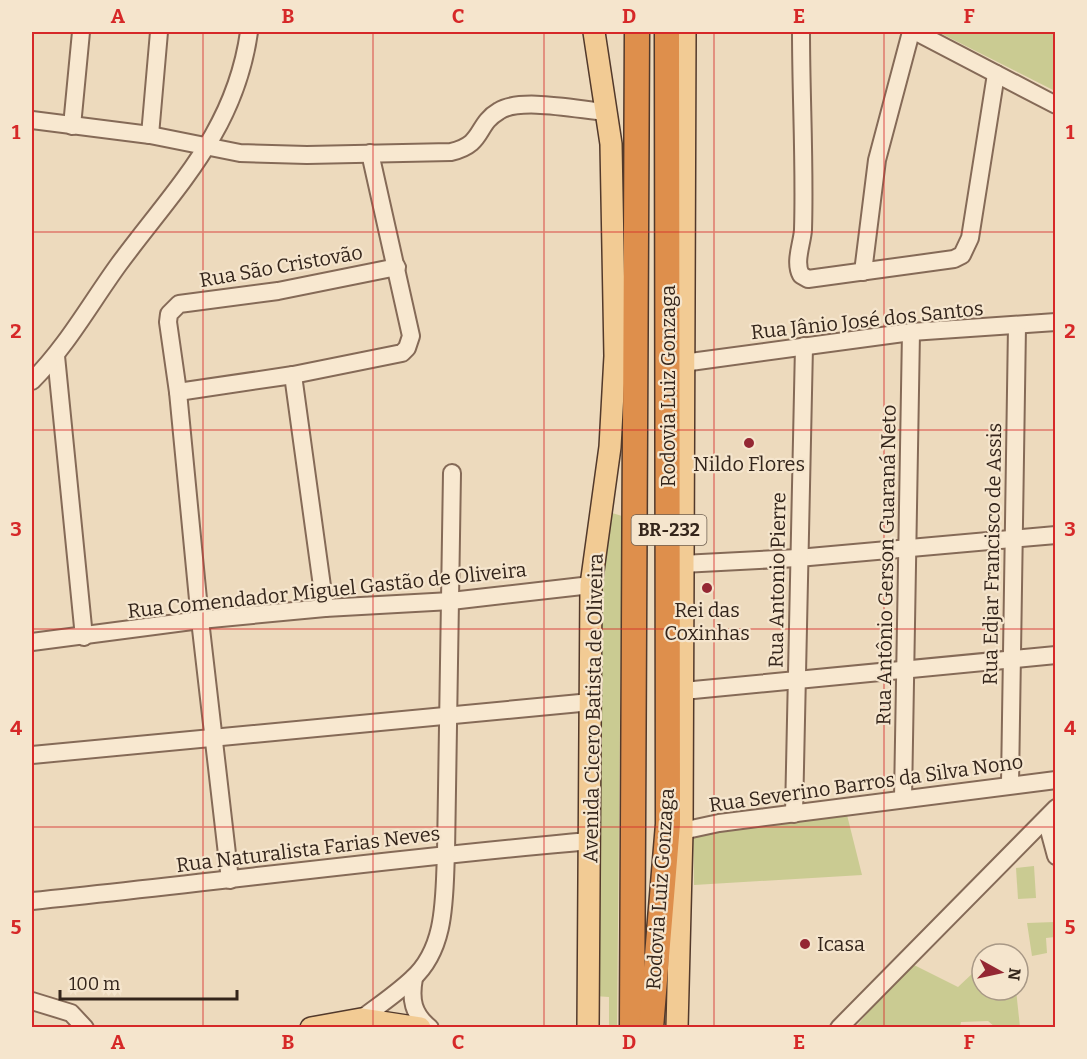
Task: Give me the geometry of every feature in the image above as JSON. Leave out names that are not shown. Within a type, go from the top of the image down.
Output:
[{"type":"highway","name":"Rodovia Luiz Gonzaga","points":[[632,1028],[637,32]]},
{"type":"highway","name":"Rodovia Luiz Gonzaga","points":[[651,1028],[668,824],[667,32]]},
{"type":"main road","name":"Avenida Cicero Batista de Oliveira","points":[[588,1028],[591,585],[610,447],[615,356],[611,154],[594,32]]},
{"type":"main road","points":[[677,1028],[682,831],[685,32]]},
{"type":"main road","points":[[311,1028],[361,1018],[420,1028]]},
{"type":"street","points":[[72,126],[81,32]]},
{"type":"street","points":[[150,135],[159,32]]},
{"type":"street","points":[[32,381],[56,356],[119,264],[207,146],[237,89],[249,32]]},
{"type":"street","points":[[801,32],[804,192],[798,264],[801,275],[808,279],[954,259],[967,248],[996,74]]},
{"type":"street","points":[[863,272],[877,160],[910,32]]},
{"type":"street","points":[[916,32],[1056,105]]},
{"type":"street","points":[[32,120],[150,135],[240,153],[451,152],[464,149],[473,143],[488,119],[500,110],[515,104],[606,112]]},
{"type":"street","points":[[230,880],[200,620],[178,392],[293,375],[402,353],[410,343],[397,267],[370,153]]},
{"type":"street","name":"Rua São Cristovão","points":[[178,392],[168,322],[172,309],[179,304],[278,291],[397,267]]},
{"type":"street","name":"Rua Jânio José dos Santos","points":[[683,363],[911,332],[1017,326],[1056,321]]},
{"type":"street","name":"Rua Edjar Francisco de Assis","points":[[1010,784],[1017,326]]},
{"type":"street","name":"Rua Antônio Gerson Guaraná Neto","points":[[903,799],[911,332]]},
{"type":"street","name":"Rua Antonio Pierre","points":[[794,814],[804,345]]},
{"type":"street","points":[[56,356],[84,637]]},
{"type":"street","points":[[293,375],[325,608]]},
{"type":"street","points":[[361,1018],[414,978],[433,950],[439,933],[447,853],[452,473]]},
{"type":"street","points":[[682,564],[798,558],[1056,535]]},
{"type":"street","name":"Rua Comendador Miguel Gastão de Oliveira","points":[[32,642],[200,620],[325,608],[451,601],[591,585]]},
{"type":"street","points":[[683,691],[1056,655]]},
{"type":"street","points":[[32,755],[591,702]]},
{"type":"street","name":"Rua Severino Barros da Silva Nono","points":[[682,831],[719,823],[1010,784],[1056,780]]},
{"type":"street","points":[[1051,814],[1056,856]]},
{"type":"street","points":[[839,1028],[1051,814]]},
{"type":"street","name":"Rua Naturalista Farias Neves","points":[[32,901],[230,880],[447,853],[590,841]]},
{"type":"street","points":[[414,978],[413,1005],[418,1017],[430,1028]]},
{"type":"street","points":[[32,1000],[71,1013],[85,1028]]},
{"type":"green space","points":[[938,32],[1055,32],[1055,91]]},
{"type":"green space","points":[[599,509],[622,516],[617,1027],[609,1027],[609,997],[594,996]]},
{"type":"green space","points":[[847,815],[862,875],[694,885],[693,833]]},
{"type":"green space","points":[[1034,866],[1036,898],[1018,899],[1016,868]]},
{"type":"green space","points":[[1055,922],[1055,937],[1046,938],[1047,953],[1032,956],[1027,923]]},
{"type":"green space","points":[[914,965],[958,987],[970,976],[970,1002],[1017,1002],[1020,1027],[995,1027],[988,1021],[961,1022],[960,1027],[855,1028],[880,998]]},
{"type":"place","name":"Nildo Flores","points":[[749,443]]},
{"type":"place","name":"Rei das Coxinhas","points":[[707,588]]},
{"type":"place","name":"Icasa","points":[[805,944]]}]
